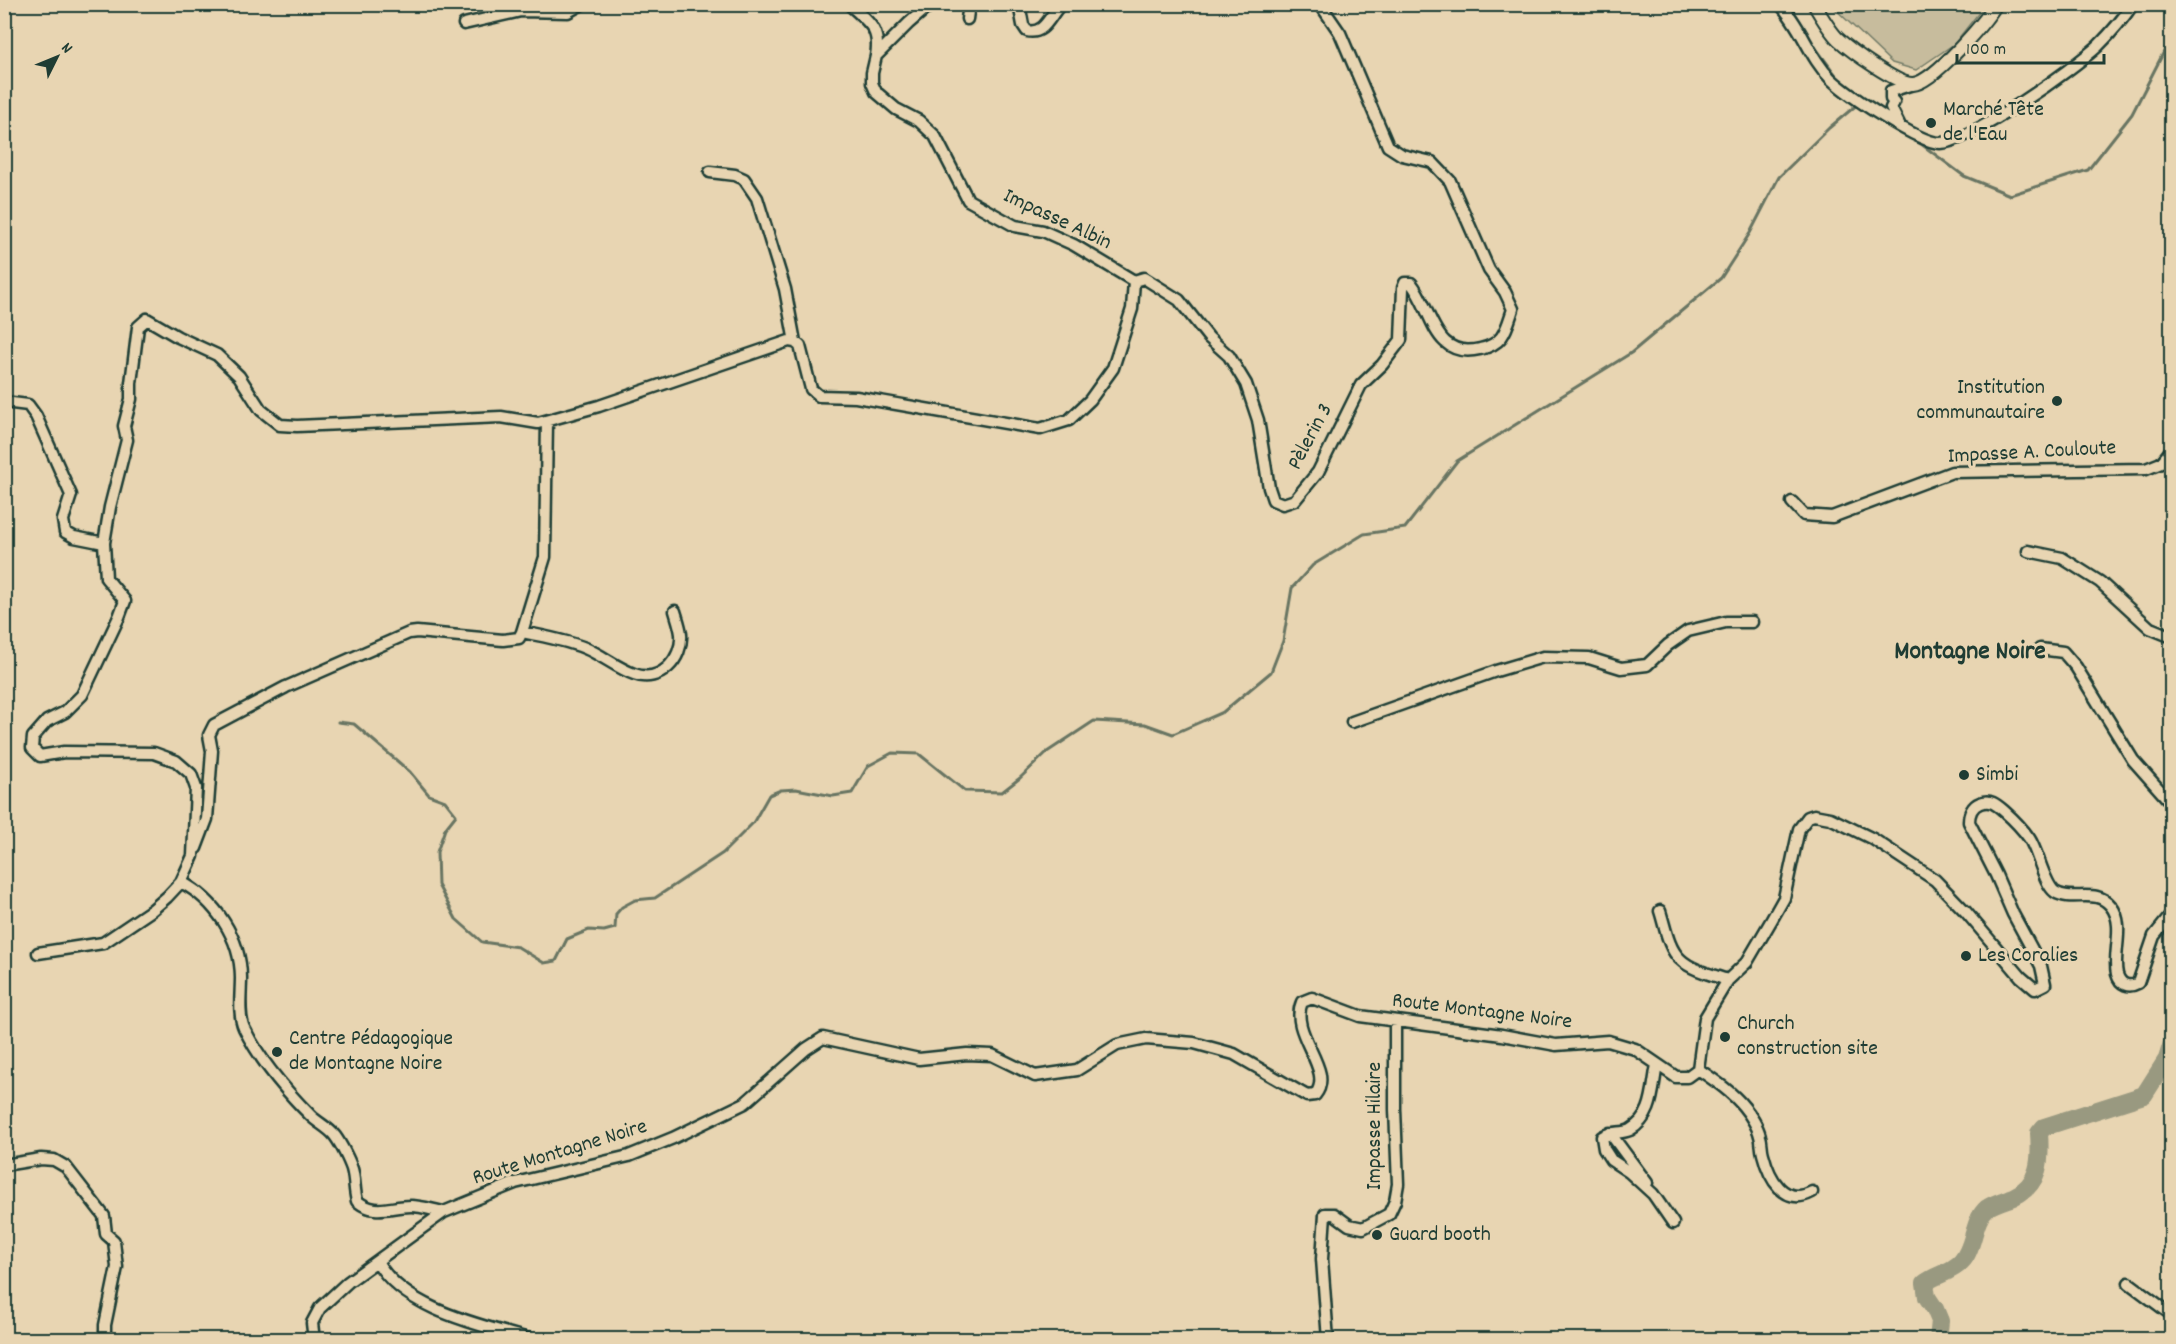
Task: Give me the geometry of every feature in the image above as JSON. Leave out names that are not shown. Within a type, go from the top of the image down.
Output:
[{"type":"main road","points":[[1814,4],[1837,37],[1899,81],[1913,84],[1939,69],[1982,26],[1996,4]]},
{"type":"street","points":[[464,24],[521,11],[568,12],[582,4]]},
{"type":"street","points":[[849,4],[877,33],[879,43],[876,56]]},
{"type":"street","points":[[876,56],[919,10],[931,4]]},
{"type":"street","points":[[967,19],[969,4]]},
{"type":"street","points":[[1019,4],[1023,25],[1027,31],[1034,32],[1041,30],[1060,4]]},
{"type":"street","name":"Pèlerin 3","points":[[1134,281],[1144,278],[1179,300],[1209,338],[1229,356],[1246,384],[1258,420],[1273,500],[1283,504],[1295,500],[1318,472],[1361,385],[1382,365],[1401,340],[1402,288],[1405,283],[1411,283],[1418,291],[1439,337],[1451,348],[1467,352],[1489,347],[1504,336],[1513,309],[1505,292],[1489,270],[1450,181],[1432,162],[1402,155],[1388,146],[1340,33],[1320,4]]},
{"type":"street","points":[[1780,4],[1798,27],[1818,64],[1832,80],[1863,104],[1899,125],[1942,143],[1970,134],[2064,74],[2098,46],[2133,4]]},
{"type":"street","name":"Impasse Albin","points":[[876,56],[872,73],[872,83],[876,92],[896,109],[919,121],[935,136],[968,200],[1014,226],[1043,231],[1074,245],[1134,281]]},
{"type":"street","points":[[1899,125],[1891,108],[1894,102],[1891,99],[1891,91],[1913,84]]},
{"type":"street","points":[[710,172],[735,175],[744,179],[757,198],[785,289],[795,342]]},
{"type":"street","points":[[193,856],[196,788],[190,774],[176,761],[154,753],[64,752],[40,756],[32,748],[33,737],[47,721],[65,712],[82,695],[125,601],[106,578],[104,543],[110,507],[127,440],[124,426],[131,399],[138,327],[147,319],[178,337],[217,355],[239,376],[261,410],[280,425],[501,417],[538,423],[547,422],[789,341],[800,346],[811,389],[819,396],[856,397],[1040,429],[1069,420],[1090,400],[1113,368],[1132,309],[1134,281]]},
{"type":"street","points":[[4,402],[28,405],[36,416],[71,495],[63,520],[65,531],[74,537],[104,543]]},
{"type":"street","points":[[38,952],[103,943],[152,910],[181,882],[207,819],[212,751],[209,735],[214,725],[286,687],[409,633],[503,640],[519,638],[545,557],[547,422]]},
{"type":"street","name":"Impasse A. Couloute","points":[[1792,502],[1804,514],[1832,517],[1952,472],[2146,468],[2161,463],[2172,449]]},
{"type":"street","points":[[2028,551],[2062,558],[2100,582],[2150,628],[2172,637]]},
{"type":"street","points":[[522,632],[584,648],[636,675],[649,676],[662,674],[677,655],[681,635],[675,611]]},
{"type":"street","points":[[1352,722],[1496,670],[1543,657],[1588,658],[1621,668],[1647,665],[1668,645],[1688,631],[1726,622],[1752,622]]},
{"type":"street","points":[[2040,649],[2063,652],[2076,666],[2133,760],[2172,804]]},
{"type":"street","points":[[1812,1192],[1802,1198],[1792,1197],[1782,1192],[1772,1177],[1763,1155],[1760,1133],[1744,1107],[1698,1069],[1706,1018],[1728,980],[1747,962],[1776,914],[1784,898],[1799,830],[1808,817],[1814,815],[1830,818],[1873,839],[1935,880],[1966,912],[2020,977],[2035,990],[2045,984],[2041,966],[1969,822],[1971,812],[1976,805],[1983,802],[1994,803],[2013,820],[2029,838],[2053,891],[2062,895],[2092,896],[2105,901],[2112,907],[2117,926],[2118,977],[2125,985],[2138,983],[2154,936],[2172,914]]},
{"type":"street","points":[[181,882],[193,888],[222,918],[236,947],[243,1025],[275,1076],[312,1118],[335,1136],[352,1169],[357,1201],[366,1208],[378,1210],[412,1206],[444,1212]]},
{"type":"street","points":[[1660,911],[1672,948],[1679,958],[1687,964],[1728,980]]},
{"type":"street","name":"Route Montagne Noire","points":[[314,1340],[312,1323],[320,1308],[348,1282],[444,1212],[515,1183],[629,1156],[673,1138],[745,1103],[806,1049],[823,1038],[919,1059],[967,1054],[992,1055],[1035,1076],[1077,1070],[1117,1045],[1146,1039],[1194,1043],[1234,1054],[1307,1096],[1315,1095],[1320,1089],[1322,1077],[1301,1030],[1297,1013],[1302,1002],[1312,998],[1360,1016],[1502,1035],[1556,1045],[1608,1041],[1635,1049],[1676,1077],[1687,1077],[1698,1069]]},
{"type":"street","name":"Impasse Hilaire","points":[[1328,1340],[1322,1259],[1325,1214],[1334,1214],[1349,1224],[1363,1228],[1389,1214],[1395,1201],[1398,1184],[1395,1021]]},
{"type":"street","points":[[1657,1065],[1652,1103],[1643,1120],[1628,1131],[1610,1132],[1602,1137],[1604,1149],[1611,1160],[1629,1172],[1653,1194],[1673,1223]]},
{"type":"street","points":[[1610,1132],[1648,1184]]},
{"type":"street","points":[[4,1165],[41,1159],[54,1160],[66,1167],[104,1216],[106,1234],[114,1241],[117,1267],[105,1325],[105,1340]]},
{"type":"street","points":[[377,1261],[383,1272],[403,1291],[424,1305],[531,1340]]},
{"type":"street","points":[[2129,1282],[2172,1315]]},
{"type":"shaded area","points":[[1831,5],[1985,5],[1954,44],[1916,70],[1892,63]]},
{"type":"waterway","points":[[1917,141],[1964,176],[2010,195],[2088,170],[2132,114],[2172,36]]},
{"type":"waterway","points":[[1812,43],[1835,74]]},
{"type":"waterway","points":[[338,722],[354,724],[410,772],[429,795],[445,801],[456,815],[445,829],[437,852],[438,885],[456,919],[482,942],[518,947],[544,963],[556,961],[567,939],[589,930],[604,931],[615,928],[616,914],[622,907],[635,900],[655,898],[723,853],[753,823],[769,795],[781,790],[796,789],[833,796],[852,793],[868,766],[892,753],[919,754],[965,791],[1002,792],[1047,752],[1094,721],[1145,724],[1173,734],[1223,712],[1271,672],[1283,641],[1292,588],[1313,565],[1364,534],[1405,528],[1457,461],[1631,353],[1721,278],[1750,233],[1779,177],[1829,128],[1859,103]]},
{"type":"waterway","points":[[1938,1340],[1940,1321],[1927,1297],[1925,1283],[1953,1269],[1966,1256],[1982,1213],[1987,1208],[2013,1197],[2029,1186],[2034,1179],[2039,1162],[2039,1133],[2044,1127],[2144,1095],[2167,1059],[2172,1043]]},
{"type":"place","name":"Marché Tête de l'Eau","points":[[1931,123]]},
{"type":"place","name":"Institution communautaire","points":[[2057,401]]},
{"type":"place","name":"Simbi","points":[[1964,775]]},
{"type":"place","name":"Les Coralies","points":[[1966,956]]},
{"type":"place","name":"Church construction site","points":[[1725,1037]]},
{"type":"place","name":"Centre Pédagogique de Montagne Noire","points":[[277,1052]]},
{"type":"place","name":"Guard booth","points":[[1377,1235]]},
{"type":"district","name":"Montagne Noire","points":[[1970,652]]}]
